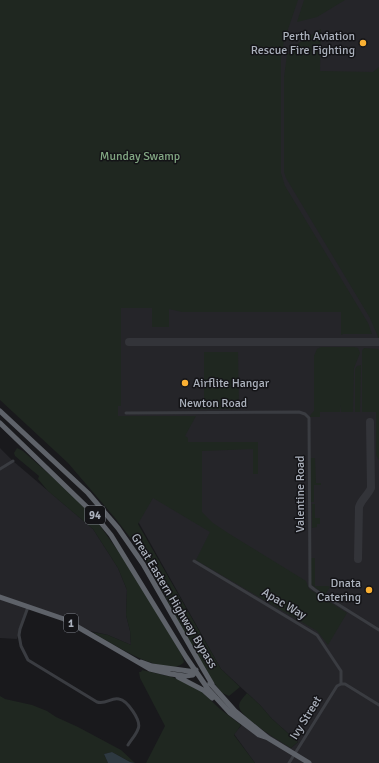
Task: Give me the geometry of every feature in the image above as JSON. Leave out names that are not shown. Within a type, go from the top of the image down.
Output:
[{"type":"highway","name":"Great Eastern Highway Bypass","points":[[0,410],[88,493],[118,528],[143,564],[212,684]]},
{"type":"highway","name":"Great Eastern Highway Bypass","points":[[0,423],[93,513],[111,535],[196,672]]},
{"type":"highway","name":"1","points":[[0,597],[64,619],[136,662],[150,669],[171,674],[187,681],[203,690],[224,707]]},
{"type":"highway","points":[[171,674],[190,676],[196,672],[198,667],[190,648]]},
{"type":"highway","points":[[180,669],[185,667],[187,664],[186,658]]},
{"type":"highway","name":"1","points":[[136,662],[152,666],[196,672],[201,674],[212,684]]},
{"type":"highway","name":"94","points":[[196,672],[208,689],[224,707],[259,735],[268,738]]},
{"type":"highway","name":"94","points":[[212,684],[235,711],[268,738],[309,763]]},
{"type":"street","name":"Newton Road","points":[[126,413],[299,412]]},
{"type":"street","name":"Valentine Road","points":[[299,412],[305,414],[309,418],[310,586],[379,630]]},
{"type":"street","points":[[0,469],[13,461]]},
{"type":"street","name":"Apac Way","points":[[194,561],[317,635],[341,671],[341,684]]},
{"type":"street","points":[[28,607],[19,635],[21,646],[28,660],[97,702],[106,703],[115,699],[126,702],[139,724],[139,728],[128,745]]},
{"type":"street","points":[[341,684],[344,684],[379,705]]},
{"type":"street","name":"Ivy Street","points":[[289,763],[337,686],[341,684]]},
{"type":"shaded area","points":[[0,0],[379,0],[379,763],[255,763],[234,734],[246,720],[291,748],[298,742],[221,669],[139,523],[114,503]]},
{"type":"shaded area","points":[[0,448],[13,461],[93,529],[118,568],[127,590],[126,615],[130,631],[131,645],[108,635],[81,629],[28,606],[17,639],[0,638]]},
{"type":"shaded area","points":[[112,752],[130,762],[135,763],[108,763],[104,754]]},
{"type":"green space","name":"Munday Swamp","points":[[0,0],[298,0],[284,41],[281,57],[281,173],[285,186],[368,323],[372,334],[341,335],[341,312],[182,312],[169,309],[169,327],[152,327],[152,308],[121,308],[121,406],[118,406],[118,416],[196,416],[185,436],[188,438],[188,442],[258,442],[258,474],[253,474],[253,449],[202,451],[202,512],[213,523],[228,533],[306,581],[309,589],[347,613],[328,645],[317,631],[196,560],[210,532],[153,498],[138,524],[221,669],[240,687],[229,696],[222,693],[208,675],[139,549],[115,518],[68,463],[0,400]]},
{"type":"green space","points":[[304,0],[345,0],[317,17],[297,22]]},
{"type":"green space","points":[[321,29],[320,71],[373,72],[379,67],[379,339],[370,318],[286,178],[284,172],[284,77],[287,55],[299,43]]},
{"type":"green space","points":[[321,347],[358,348],[360,353],[354,368],[353,412],[341,412],[340,405],[340,412],[320,412],[320,417],[310,417],[314,411],[314,356],[317,349]]},
{"type":"green space","points":[[364,348],[378,349],[379,351],[379,460],[376,455],[376,412],[362,412],[362,351]]},
{"type":"green space","points":[[204,352],[238,352],[239,409],[196,409],[204,407]]},
{"type":"green space","points":[[361,365],[360,412],[355,412],[355,369],[357,366]]},
{"type":"green space","points":[[17,448],[23,451],[75,497],[94,517],[132,571],[182,655],[184,662],[176,667],[166,667],[153,663],[138,658],[92,632],[108,635],[131,645],[130,631],[126,615],[127,590],[118,568],[93,529],[48,491],[38,479],[39,476],[15,456],[14,453]]},
{"type":"green space","points":[[310,458],[315,458],[316,483],[321,483],[321,485],[314,485],[314,502],[311,502]]},
{"type":"green space","points":[[312,504],[315,504],[315,518],[320,518],[320,524],[317,524],[317,527],[312,528]]},
{"type":"green space","points":[[310,558],[315,558],[315,586],[330,587],[325,595],[311,584]]},
{"type":"green space","points":[[142,670],[172,677],[201,691],[220,709],[241,725],[234,735],[255,763],[146,763],[165,726],[140,678],[139,672]]},
{"type":"green space","points":[[247,693],[272,719],[298,742],[291,748],[253,723],[241,711],[239,706]]},
{"type":"green space","points":[[0,696],[5,699],[32,705],[47,711],[121,750],[135,763],[130,762],[112,752],[104,754],[108,763],[0,763]]},
{"type":"taxiway","points":[[129,342],[379,342]]},
{"type":"taxiway","points":[[358,559],[359,507],[371,488],[370,422]]},
{"type":"place","name":"Perth Aviation Rescue Fire Fighting","points":[[363,43]]},
{"type":"place","name":"Airflite Hangar","points":[[185,383]]},
{"type":"place","name":"Dnata Catering","points":[[369,590]]}]
